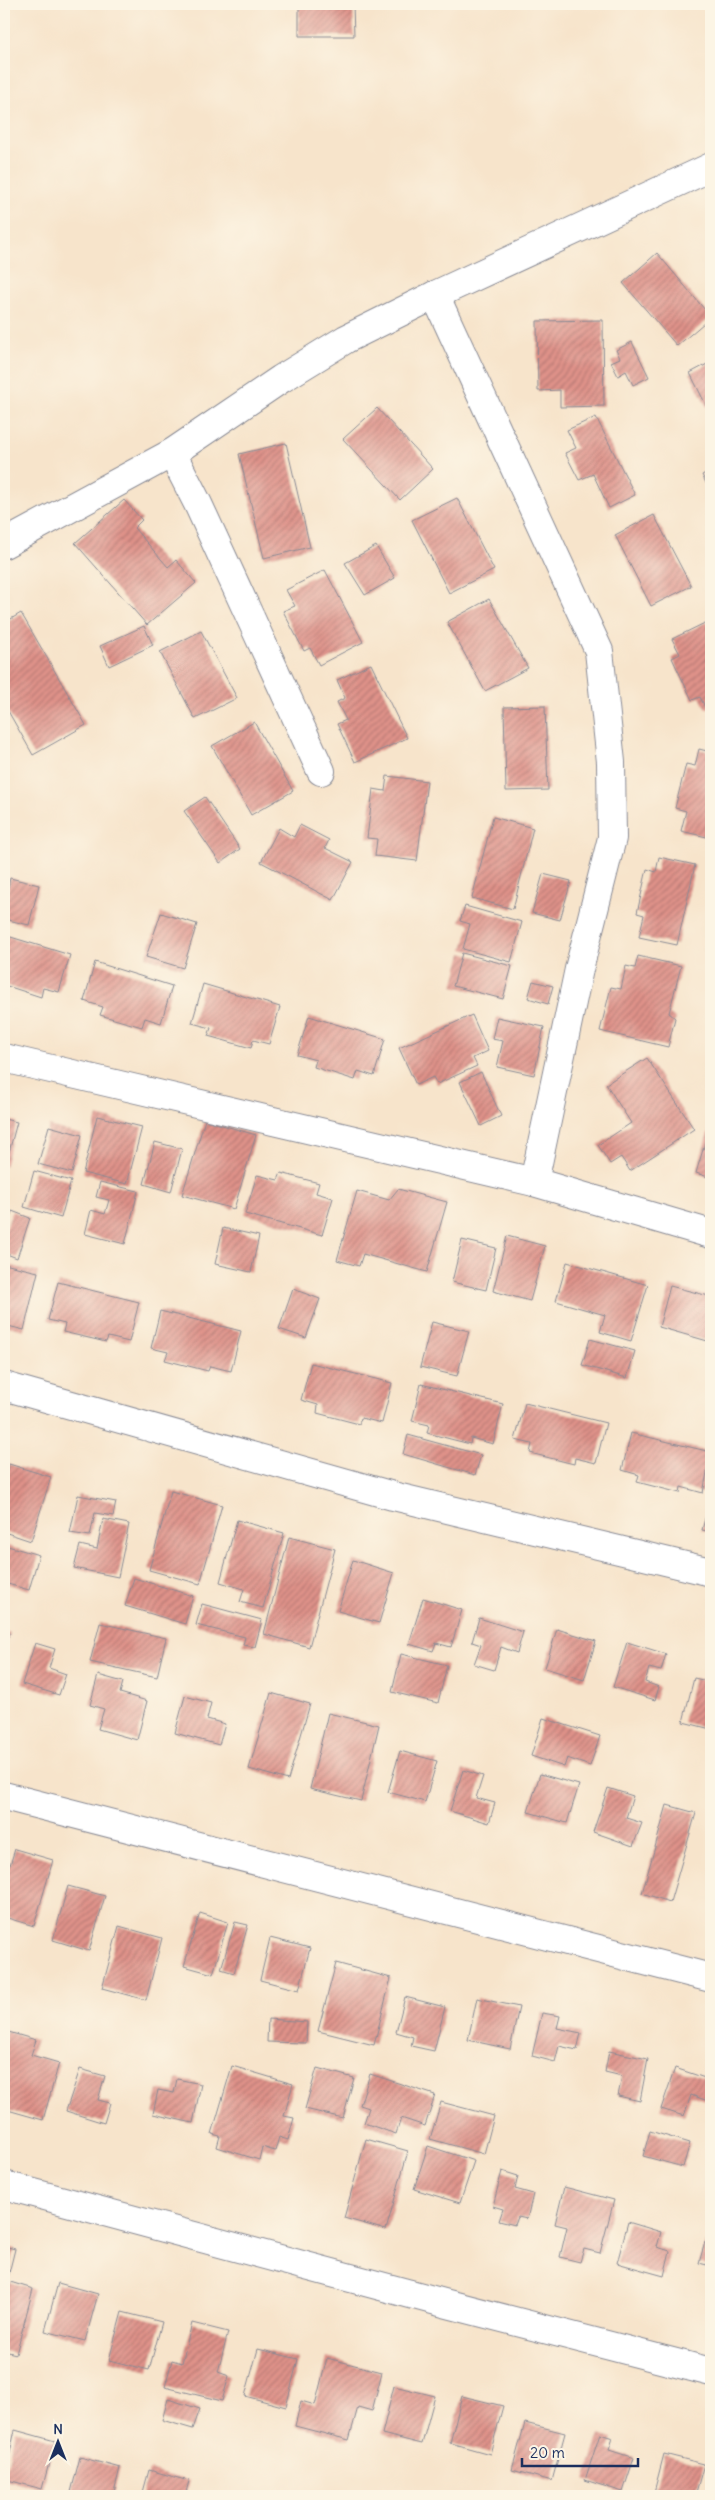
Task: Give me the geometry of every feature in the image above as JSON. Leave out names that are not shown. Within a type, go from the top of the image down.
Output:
[{"type":"street","points":[[4,544],[172,453],[281,379],[346,339],[435,295],[710,169]]},
{"type":"street","points":[[435,295],[599,651],[611,762],[612,838],[579,969],[534,1182]]},
{"type":"street","points":[[172,453],[198,504],[321,771]]},
{"type":"street","points":[[4,1058],[534,1182],[711,1234]]},
{"type":"street","points":[[4,1386],[393,1496],[711,1572]]},
{"type":"street","points":[[4,1796],[711,1978]]},
{"type":"street","points":[[4,2185],[435,2301],[711,2372]]},
{"type":"building","points":[[299,4],[353,4],[354,36],[299,36]]},
{"type":"building","points":[[657,253],[711,317],[677,346],[623,283]]},
{"type":"building","points":[[603,320],[604,406],[560,407],[560,390],[538,391],[537,321]]},
{"type":"building","points":[[632,342],[649,377],[633,385],[626,371],[618,376],[611,362],[620,358],[616,350]]},
{"type":"building","points":[[711,362],[711,415],[690,373]]},
{"type":"building","points":[[377,408],[433,469],[400,500],[343,439]]},
{"type":"building","points":[[596,417],[635,495],[609,508],[593,474],[579,480],[565,453],[576,448],[567,430]]},
{"type":"building","points":[[286,443],[310,547],[264,558],[239,454]]},
{"type":"building","points":[[711,470],[711,493],[702,475]]},
{"type":"building","points":[[457,498],[494,570],[449,593],[412,520]]},
{"type":"building","points":[[124,500],[142,520],[134,528],[168,567],[176,560],[196,583],[147,625],[75,543]]},
{"type":"building","points":[[654,515],[691,586],[651,606],[615,535]]},
{"type":"building","points":[[376,546],[395,578],[365,595],[345,563]]},
{"type":"building","points":[[325,570],[363,642],[319,665],[310,648],[304,651],[283,611],[295,606],[286,590]]},
{"type":"building","points":[[489,599],[528,668],[485,691],[447,622]]},
{"type":"building","points":[[21,613],[86,725],[33,755],[4,704],[4,623]]},
{"type":"building","points":[[711,620],[711,707],[706,709],[700,697],[692,700],[672,658],[680,654],[672,639]]},
{"type":"building","points":[[144,626],[153,645],[109,666],[100,646]]},
{"type":"building","points":[[201,631],[237,698],[195,719],[160,652]]},
{"type":"building","points":[[371,664],[407,738],[355,762],[337,724],[346,720],[337,702],[345,698],[337,680]]},
{"type":"building","points":[[545,706],[548,790],[506,791],[504,707]]},
{"type":"building","points":[[254,722],[293,791],[251,815],[212,746]]},
{"type":"building","points":[[699,749],[711,752],[711,838],[681,831],[686,811],[675,808],[686,764],[695,766]]},
{"type":"building","points":[[387,776],[427,781],[417,861],[375,856],[377,839],[367,838],[373,789],[385,791]]},
{"type":"building","points":[[205,797],[240,849],[220,863],[184,811]]},
{"type":"building","points":[[493,817],[533,828],[513,909],[472,898]]},
{"type":"building","points":[[300,825],[329,840],[325,848],[353,862],[333,900],[261,862],[279,828],[294,837]]},
{"type":"building","points":[[659,857],[695,865],[677,945],[639,937],[644,915],[637,913],[647,869],[656,872]]},
{"type":"building","points":[[543,874],[571,881],[560,920],[532,913]]},
{"type":"building","points":[[10,878],[39,885],[29,925],[4,919],[4,907]]},
{"type":"building","points":[[465,906],[522,922],[511,962],[463,949],[470,924],[460,921]]},
{"type":"building","points":[[161,913],[197,924],[183,968],[146,957]]},
{"type":"building","points":[[4,935],[70,955],[59,992],[43,988],[41,997],[4,985]]},
{"type":"building","points":[[462,953],[512,966],[503,999],[453,986]]},
{"type":"building","points":[[638,956],[681,966],[669,1013],[675,1018],[668,1047],[600,1031],[611,987],[621,989],[626,966],[635,968]]},
{"type":"building","points":[[95,962],[172,986],[161,1023],[145,1018],[142,1027],[100,1015],[103,1007],[84,1001]]},
{"type":"building","points":[[533,981],[553,986],[548,1004],[528,998]]},
{"type":"building","points":[[203,984],[280,1007],[269,1044],[253,1040],[251,1048],[208,1036],[211,1028],[192,1023]]},
{"type":"building","points":[[472,1015],[488,1051],[473,1058],[477,1066],[437,1084],[433,1077],[416,1085],[399,1048]]},
{"type":"building","points":[[309,1016],[385,1039],[374,1076],[358,1071],[355,1080],[314,1067],[316,1060],[297,1055]]},
{"type":"building","points":[[497,1017],[544,1027],[534,1075],[497,1067],[503,1041],[492,1039]]},
{"type":"building","points":[[647,1058],[694,1129],[630,1171],[621,1157],[610,1164],[598,1145],[631,1123],[606,1084]]},
{"type":"building","points":[[481,1072],[501,1116],[481,1126],[460,1082]]},
{"type":"building","points":[[97,1116],[142,1127],[127,1184],[83,1173]]},
{"type":"building","points":[[4,1119],[17,1122],[5,1167],[4,1166]]},
{"type":"building","points":[[205,1120],[256,1135],[234,1209],[182,1195]]},
{"type":"building","points":[[711,1123],[711,1178],[696,1173]]},
{"type":"building","points":[[49,1126],[82,1135],[72,1173],[38,1164]]},
{"type":"building","points":[[155,1142],[182,1149],[171,1192],[144,1184]]},
{"type":"building","points":[[34,1171],[71,1181],[61,1218],[24,1207]]},
{"type":"building","points":[[281,1173],[319,1183],[316,1193],[333,1198],[322,1235],[245,1214],[257,1175],[278,1180]]},
{"type":"building","points":[[100,1182],[138,1191],[125,1244],[85,1234],[91,1210],[105,1214],[109,1200],[96,1197]]},
{"type":"building","points":[[398,1189],[447,1202],[427,1272],[363,1254],[359,1266],[337,1260],[357,1191],[389,1200]]},
{"type":"building","points":[[12,1211],[30,1218],[17,1258],[4,1253],[4,1234]]},
{"type":"building","points":[[223,1228],[259,1236],[251,1272],[215,1264]]},
{"type":"building","points":[[507,1236],[545,1246],[530,1301],[493,1291]]},
{"type":"building","points":[[462,1240],[496,1248],[486,1290],[452,1282]]},
{"type":"building","points":[[567,1262],[648,1285],[631,1341],[600,1332],[605,1315],[556,1301]]},
{"type":"building","points":[[4,1264],[38,1272],[24,1330],[4,1325]]},
{"type":"building","points":[[58,1282],[139,1302],[129,1342],[108,1337],[106,1342],[63,1332],[65,1324],[48,1320]]},
{"type":"building","points":[[670,1286],[709,1296],[711,1290],[711,1342],[659,1327]]},
{"type":"building","points":[[293,1289],[320,1299],[306,1338],[279,1329]]},
{"type":"building","points":[[160,1311],[241,1331],[231,1371],[210,1366],[208,1371],[165,1360],[168,1352],[151,1348]]},
{"type":"building","points":[[432,1322],[469,1331],[457,1376],[420,1367]]},
{"type":"building","points":[[590,1339],[635,1351],[627,1378],[582,1365]]},
{"type":"building","points":[[311,1363],[392,1383],[382,1423],[361,1418],[359,1424],[317,1413],[318,1405],[301,1400]]},
{"type":"building","points":[[421,1384],[503,1404],[493,1444],[471,1438],[470,1444],[427,1433],[429,1425],[412,1421]]},
{"type":"building","points":[[525,1403],[606,1423],[596,1463],[575,1458],[574,1464],[530,1453],[532,1444],[515,1440]]},
{"type":"building","points":[[631,1433],[711,1452],[703,1493],[681,1487],[680,1493],[637,1482],[639,1475],[622,1470]]},
{"type":"building","points":[[408,1435],[481,1455],[475,1475],[403,1454]]},
{"type":"building","points":[[9,1464],[51,1477],[31,1541],[4,1532],[4,1481]]},
{"type":"building","points":[[171,1491],[222,1505],[200,1584],[149,1570]]},
{"type":"building","points":[[78,1495],[116,1502],[113,1516],[95,1513],[90,1536],[70,1533]]},
{"type":"building","points":[[711,1496],[711,1532],[702,1530]]},
{"type":"building","points":[[103,1519],[129,1524],[118,1577],[74,1568],[80,1545],[97,1549]]},
{"type":"building","points":[[237,1520],[284,1533],[263,1608],[240,1602],[244,1589],[220,1582]]},
{"type":"building","points":[[289,1537],[335,1549],[309,1647],[264,1634]]},
{"type":"building","points":[[4,1545],[39,1555],[29,1590],[4,1583]]},
{"type":"building","points":[[353,1560],[394,1573],[379,1623],[338,1611]]},
{"type":"building","points":[[134,1578],[193,1596],[185,1624],[125,1606]]},
{"type":"building","points":[[423,1598],[462,1610],[451,1647],[436,1643],[433,1651],[409,1644]]},
{"type":"building","points":[[202,1604],[262,1620],[255,1647],[243,1645],[245,1637],[196,1625]]},
{"type":"building","points":[[479,1618],[523,1632],[517,1653],[501,1647],[494,1670],[474,1664],[481,1645],[472,1642]]},
{"type":"building","points":[[100,1623],[166,1638],[157,1677],[90,1662]]},
{"type":"building","points":[[557,1629],[596,1641],[584,1680],[545,1668]]},
{"type":"building","points":[[4,1631],[10,1633],[4,1649]]},
{"type":"building","points":[[627,1642],[666,1654],[661,1671],[649,1668],[645,1682],[659,1687],[655,1700],[613,1687]]},
{"type":"building","points":[[35,1643],[55,1649],[49,1668],[66,1674],[59,1695],[22,1684]]},
{"type":"building","points":[[401,1654],[447,1665],[438,1703],[392,1692]]},
{"type":"building","points":[[98,1675],[123,1682],[120,1693],[147,1701],[137,1740],[98,1729],[104,1709],[90,1705]]},
{"type":"building","points":[[694,1678],[711,1682],[711,1729],[683,1722]]},
{"type":"building","points":[[271,1693],[310,1704],[288,1780],[249,1769]]},
{"type":"building","points":[[185,1696],[211,1703],[207,1719],[225,1724],[219,1745],[175,1733]]},
{"type":"building","points":[[328,1713],[379,1725],[361,1801],[310,1789]]},
{"type":"building","points":[[543,1718],[600,1736],[590,1766],[567,1758],[564,1767],[531,1756]]},
{"type":"building","points":[[400,1751],[437,1761],[425,1802],[388,1792]]},
{"type":"building","points":[[463,1770],[483,1776],[476,1798],[495,1803],[489,1823],[450,1811]]},
{"type":"building","points":[[540,1774],[579,1785],[567,1823],[528,1812]]},
{"type":"building","points":[[608,1788],[633,1796],[626,1818],[642,1823],[633,1846],[593,1832]]},
{"type":"building","points":[[667,1805],[696,1813],[670,1902],[642,1893]]},
{"type":"building","points":[[15,1849],[53,1860],[34,1926],[4,1917],[4,1864],[10,1865]]},
{"type":"building","points":[[68,1886],[105,1896],[89,1951],[53,1940]]},
{"type":"building","points":[[200,1913],[228,1922],[213,1974],[184,1966]]},
{"type":"building","points":[[235,1922],[248,1925],[234,1973],[221,1969]]},
{"type":"building","points":[[119,1926],[162,1938],[146,2000],[102,1988]]},
{"type":"building","points":[[270,1938],[310,1948],[299,1990],[260,1980]]},
{"type":"building","points":[[336,1963],[391,1978],[374,2045],[318,2031]]},
{"type":"building","points":[[405,1997],[445,2007],[434,2051],[411,2046],[413,2037],[396,2032]]},
{"type":"building","points":[[477,1998],[519,2007],[510,2049],[468,2040]]},
{"type":"building","points":[[542,2013],[560,2016],[557,2028],[581,2033],[577,2050],[559,2046],[555,2062],[532,2056]]},
{"type":"building","points":[[268,2019],[307,2022],[306,2043],[267,2042]]},
{"type":"building","points":[[5,2031],[36,2040],[31,2055],[59,2063],[43,2120],[4,2109]]},
{"type":"building","points":[[609,2051],[648,2059],[640,2101],[618,2096],[622,2076],[605,2072]]},
{"type":"building","points":[[232,2066],[293,2084],[284,2116],[294,2118],[288,2140],[279,2137],[275,2151],[262,2147],[259,2160],[217,2147],[220,2136],[212,2134]]},
{"type":"building","points":[[317,2068],[354,2078],[343,2118],[305,2109]]},
{"type":"building","points":[[675,2068],[711,2080],[711,2102],[691,2095],[684,2116],[661,2109]]},
{"type":"building","points":[[80,2069],[105,2076],[98,2100],[110,2103],[104,2123],[66,2111]]},
{"type":"building","points":[[370,2074],[435,2095],[425,2126],[401,2118],[396,2134],[364,2123],[369,2108],[360,2105]]},
{"type":"building","points":[[177,2079],[201,2084],[193,2123],[153,2114],[158,2090],[174,2093]]},
{"type":"building","points":[[441,2102],[494,2116],[484,2154],[430,2139]]},
{"type":"building","points":[[650,2131],[690,2143],[683,2167],[643,2156]]},
{"type":"building","points":[[366,2139],[408,2151],[386,2230],[344,2218]]},
{"type":"building","points":[[428,2146],[474,2161],[460,2203],[414,2189]]},
{"type":"building","points":[[502,2171],[518,2176],[515,2189],[533,2194],[527,2219],[518,2217],[515,2225],[499,2221],[503,2209],[493,2206]]},
{"type":"building","points":[[564,2187],[614,2200],[600,2253],[584,2249],[580,2262],[560,2257],[567,2227],[555,2224]]},
{"type":"building","points":[[628,2222],[661,2232],[657,2247],[670,2251],[664,2276],[617,2263]]},
{"type":"building","points":[[705,2242],[711,2244],[711,2266],[699,2263]]},
{"type":"building","points":[[4,2246],[15,2249],[7,2281],[33,2289],[16,2354],[4,2351]]},
{"type":"building","points":[[58,2283],[98,2294],[85,2341],[45,2331]]},
{"type":"building","points":[[122,2312],[162,2322],[149,2370],[109,2360]]},
{"type":"building","points":[[192,2323],[228,2332],[218,2372],[229,2376],[222,2401],[165,2387],[172,2360],[182,2363]]},
{"type":"building","points":[[258,2349],[298,2359],[286,2407],[245,2396]]},
{"type":"building","points":[[327,2358],[382,2372],[372,2411],[358,2407],[349,2440],[295,2426],[301,2401],[315,2405]]},
{"type":"building","points":[[394,2386],[435,2396],[422,2444],[382,2434]]},
{"type":"building","points":[[462,2396],[503,2406],[490,2454],[450,2443]]},
{"type":"building","points":[[168,2399],[200,2409],[193,2429],[162,2420]]},
{"type":"building","points":[[525,2423],[565,2433],[552,2481],[512,2470]]},
{"type":"building","points":[[15,2430],[55,2441],[42,2489],[4,2479]]},
{"type":"building","points":[[600,2434],[613,2438],[609,2450],[634,2458],[623,2492],[585,2480]]},
{"type":"building","points":[[664,2454],[704,2464],[695,2496],[653,2496]]},
{"type":"building","points":[[80,2457],[120,2468],[113,2496],[70,2496]]},
{"type":"building","points":[[149,2470],[189,2481],[185,2496],[142,2496]]}]
